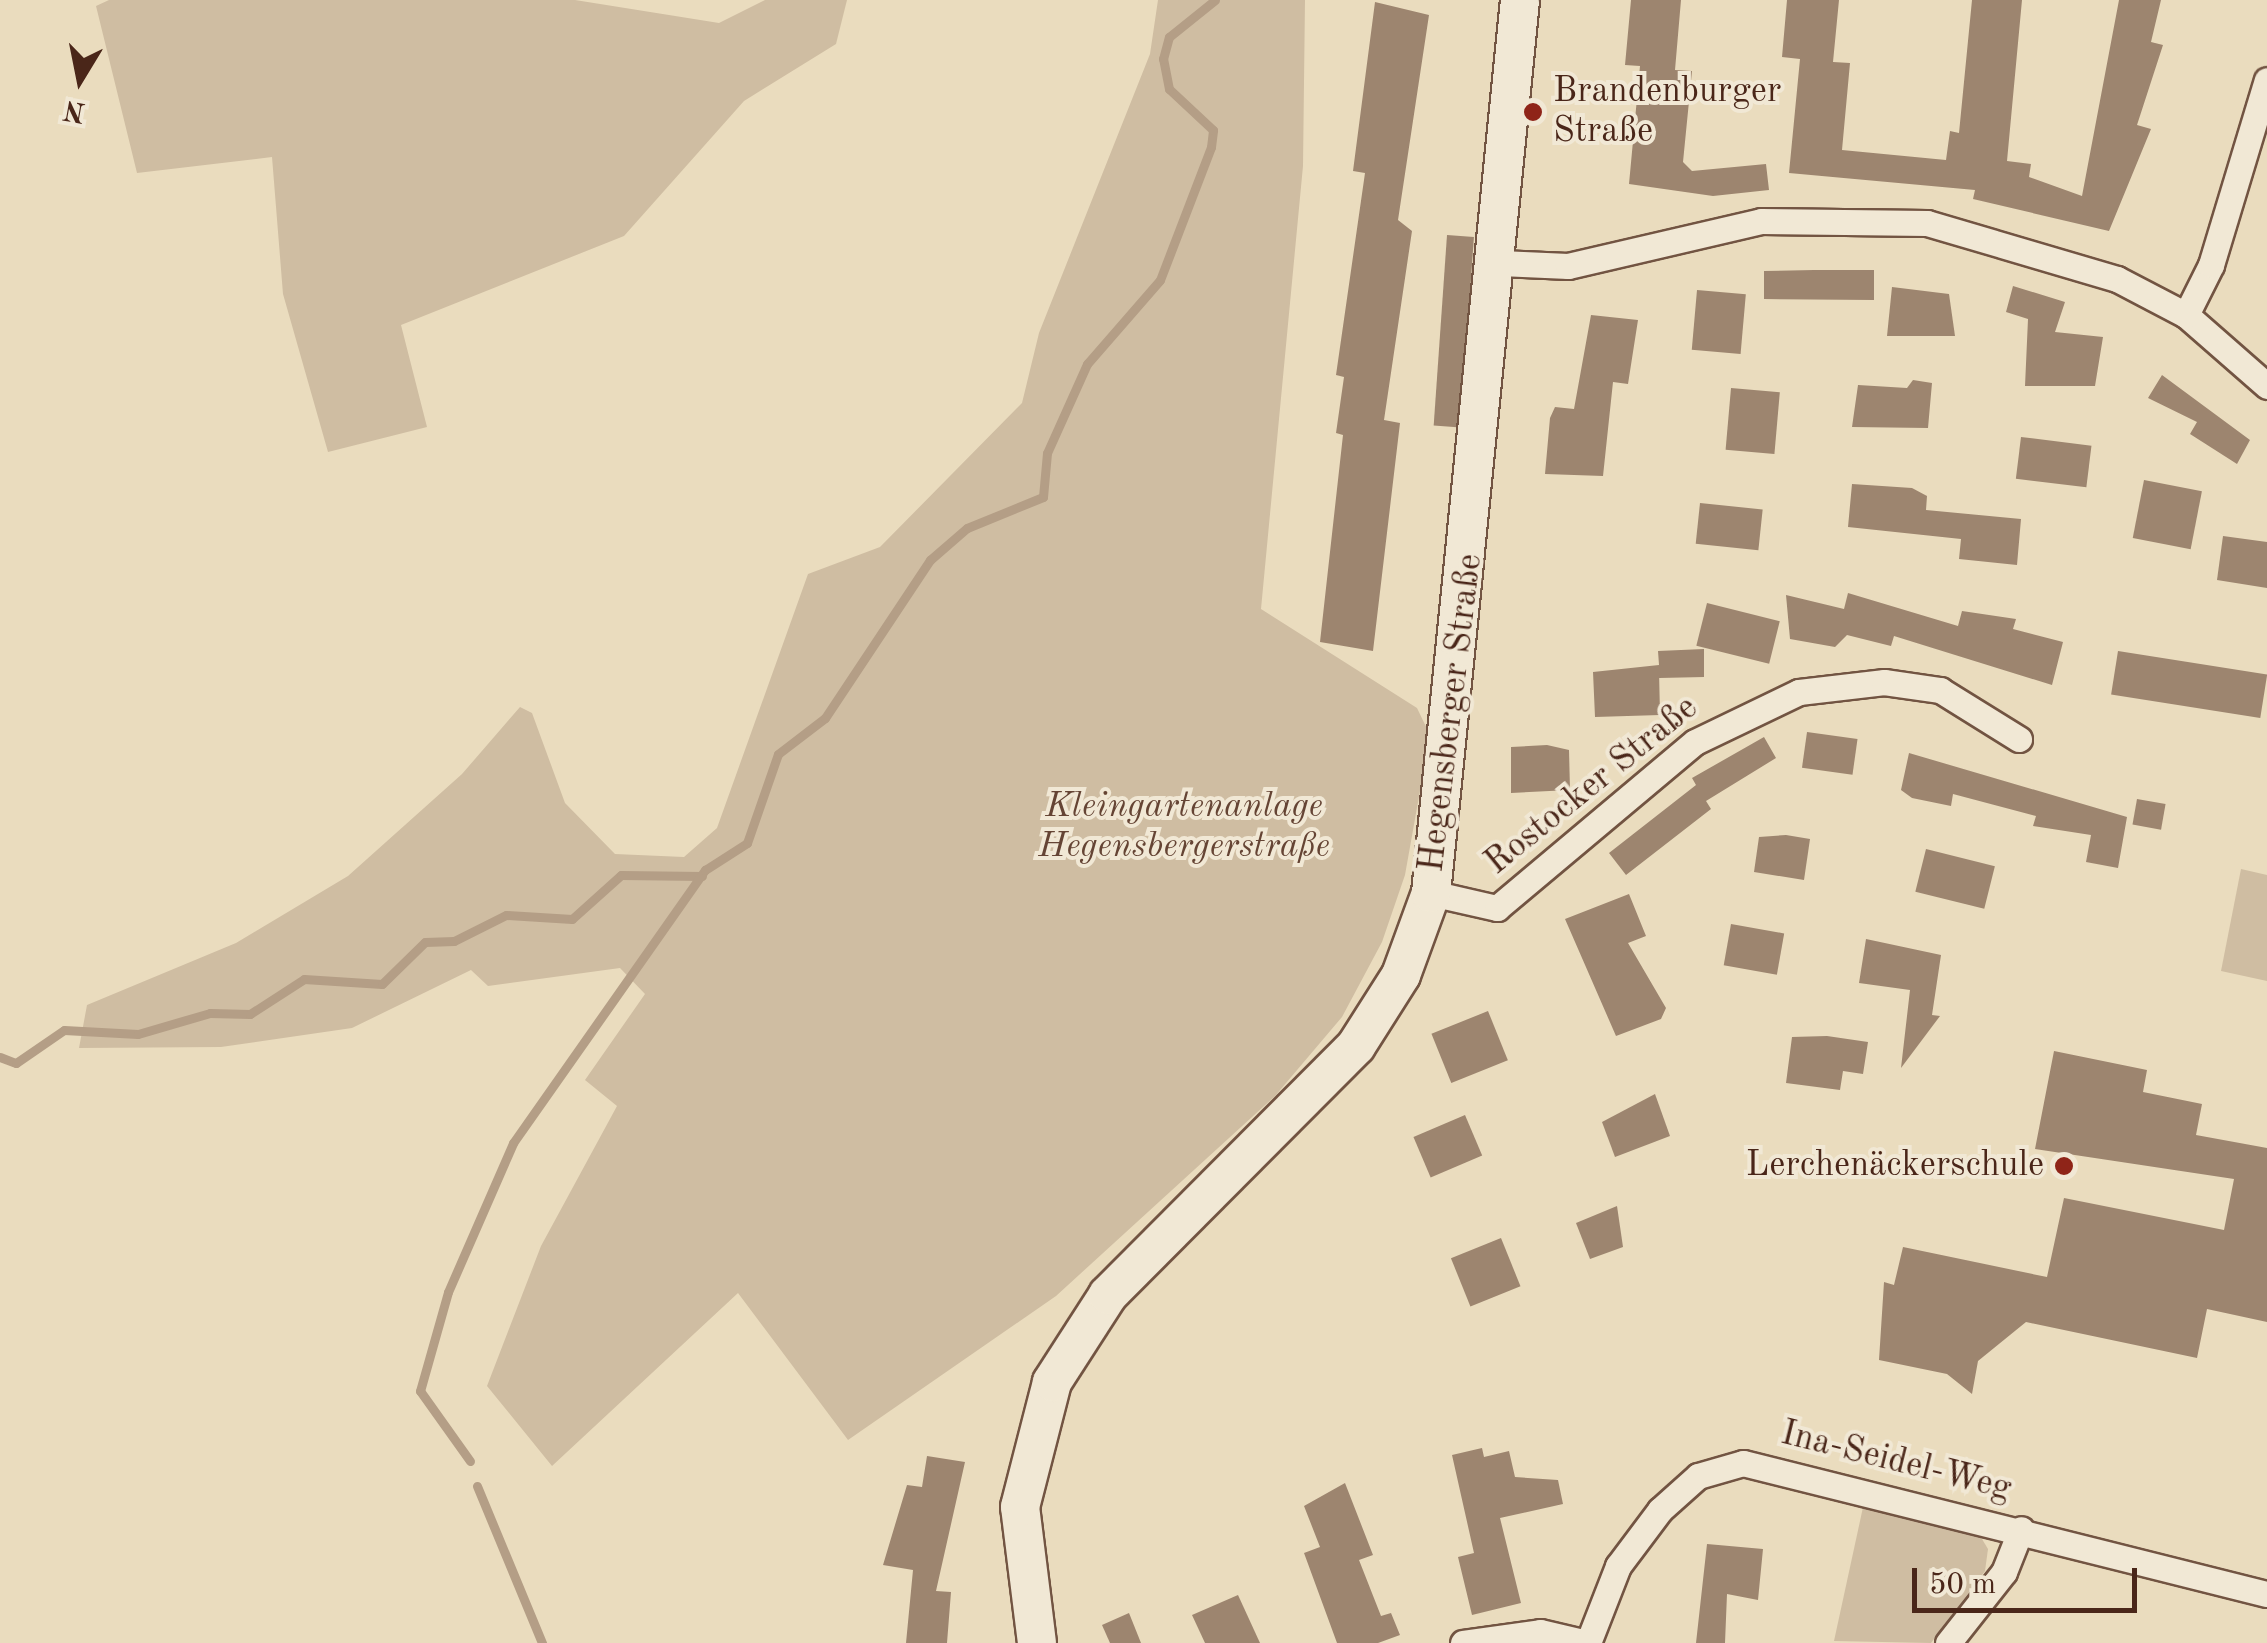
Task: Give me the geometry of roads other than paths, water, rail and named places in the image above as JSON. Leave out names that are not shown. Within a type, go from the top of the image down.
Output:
[{"type":"street","name":"Hegensberger Straße","points":[[1036,1643],[1020,1506],[1052,1382],[1108,1296],[1346,1060],[1402,975],[1431,893],[1500,263],[1520,0]]},
{"type":"street","points":[[2186,316],[2211,265],[2267,80]]},
{"type":"street","points":[[1500,263],[1568,266],[1761,221],[1891,218],[2053,254],[2186,316],[2267,386]]},
{"type":"street","name":"Rostocker Straße","points":[[1431,893],[1497,908],[1695,742],[1799,692],[1884,682],[1940,690],[2019,739]]},
{"type":"street","name":"Ina-Seidel-Weg","points":[[1588,1643],[1618,1566],[1684,1486],[1743,1463],[2021,1529],[2267,1594]]},
{"type":"street","name":"Ina-Seidel-Weg","points":[[1948,1643],[2004,1572],[2021,1529]]},
{"type":"street","points":[[1463,1643],[1540,1632],[1588,1643]]},
{"type":"waterway","points":[[470,1461],[420,1391],[448,1292],[513,1143],[705,870],[747,843],[778,754],[825,718],[930,560],[967,528],[1043,497],[1047,453],[1087,364],[1160,280],[1211,147],[1213,130],[1169,89],[1163,59],[1169,37],[1215,0]]},
{"type":"waterway","points":[[0,1057],[16,1063],[64,1030],[138,1034],[210,1013],[250,1014],[304,979],[382,984],[425,942],[454,941],[506,915],[572,919],[621,875],[702,876]]},
{"type":"waterway","points":[[477,1486],[542,1643]]},
{"type":"place","name":"Brandenburger Straße","points":[[1533,112]]},
{"type":"place","name":"Lerchenäckerschule","points":[[2064,1166]]},
{"type":"park label","name":"Kleingartenanlage Hegensbergerstraße","points":[[1184,827]]}]
